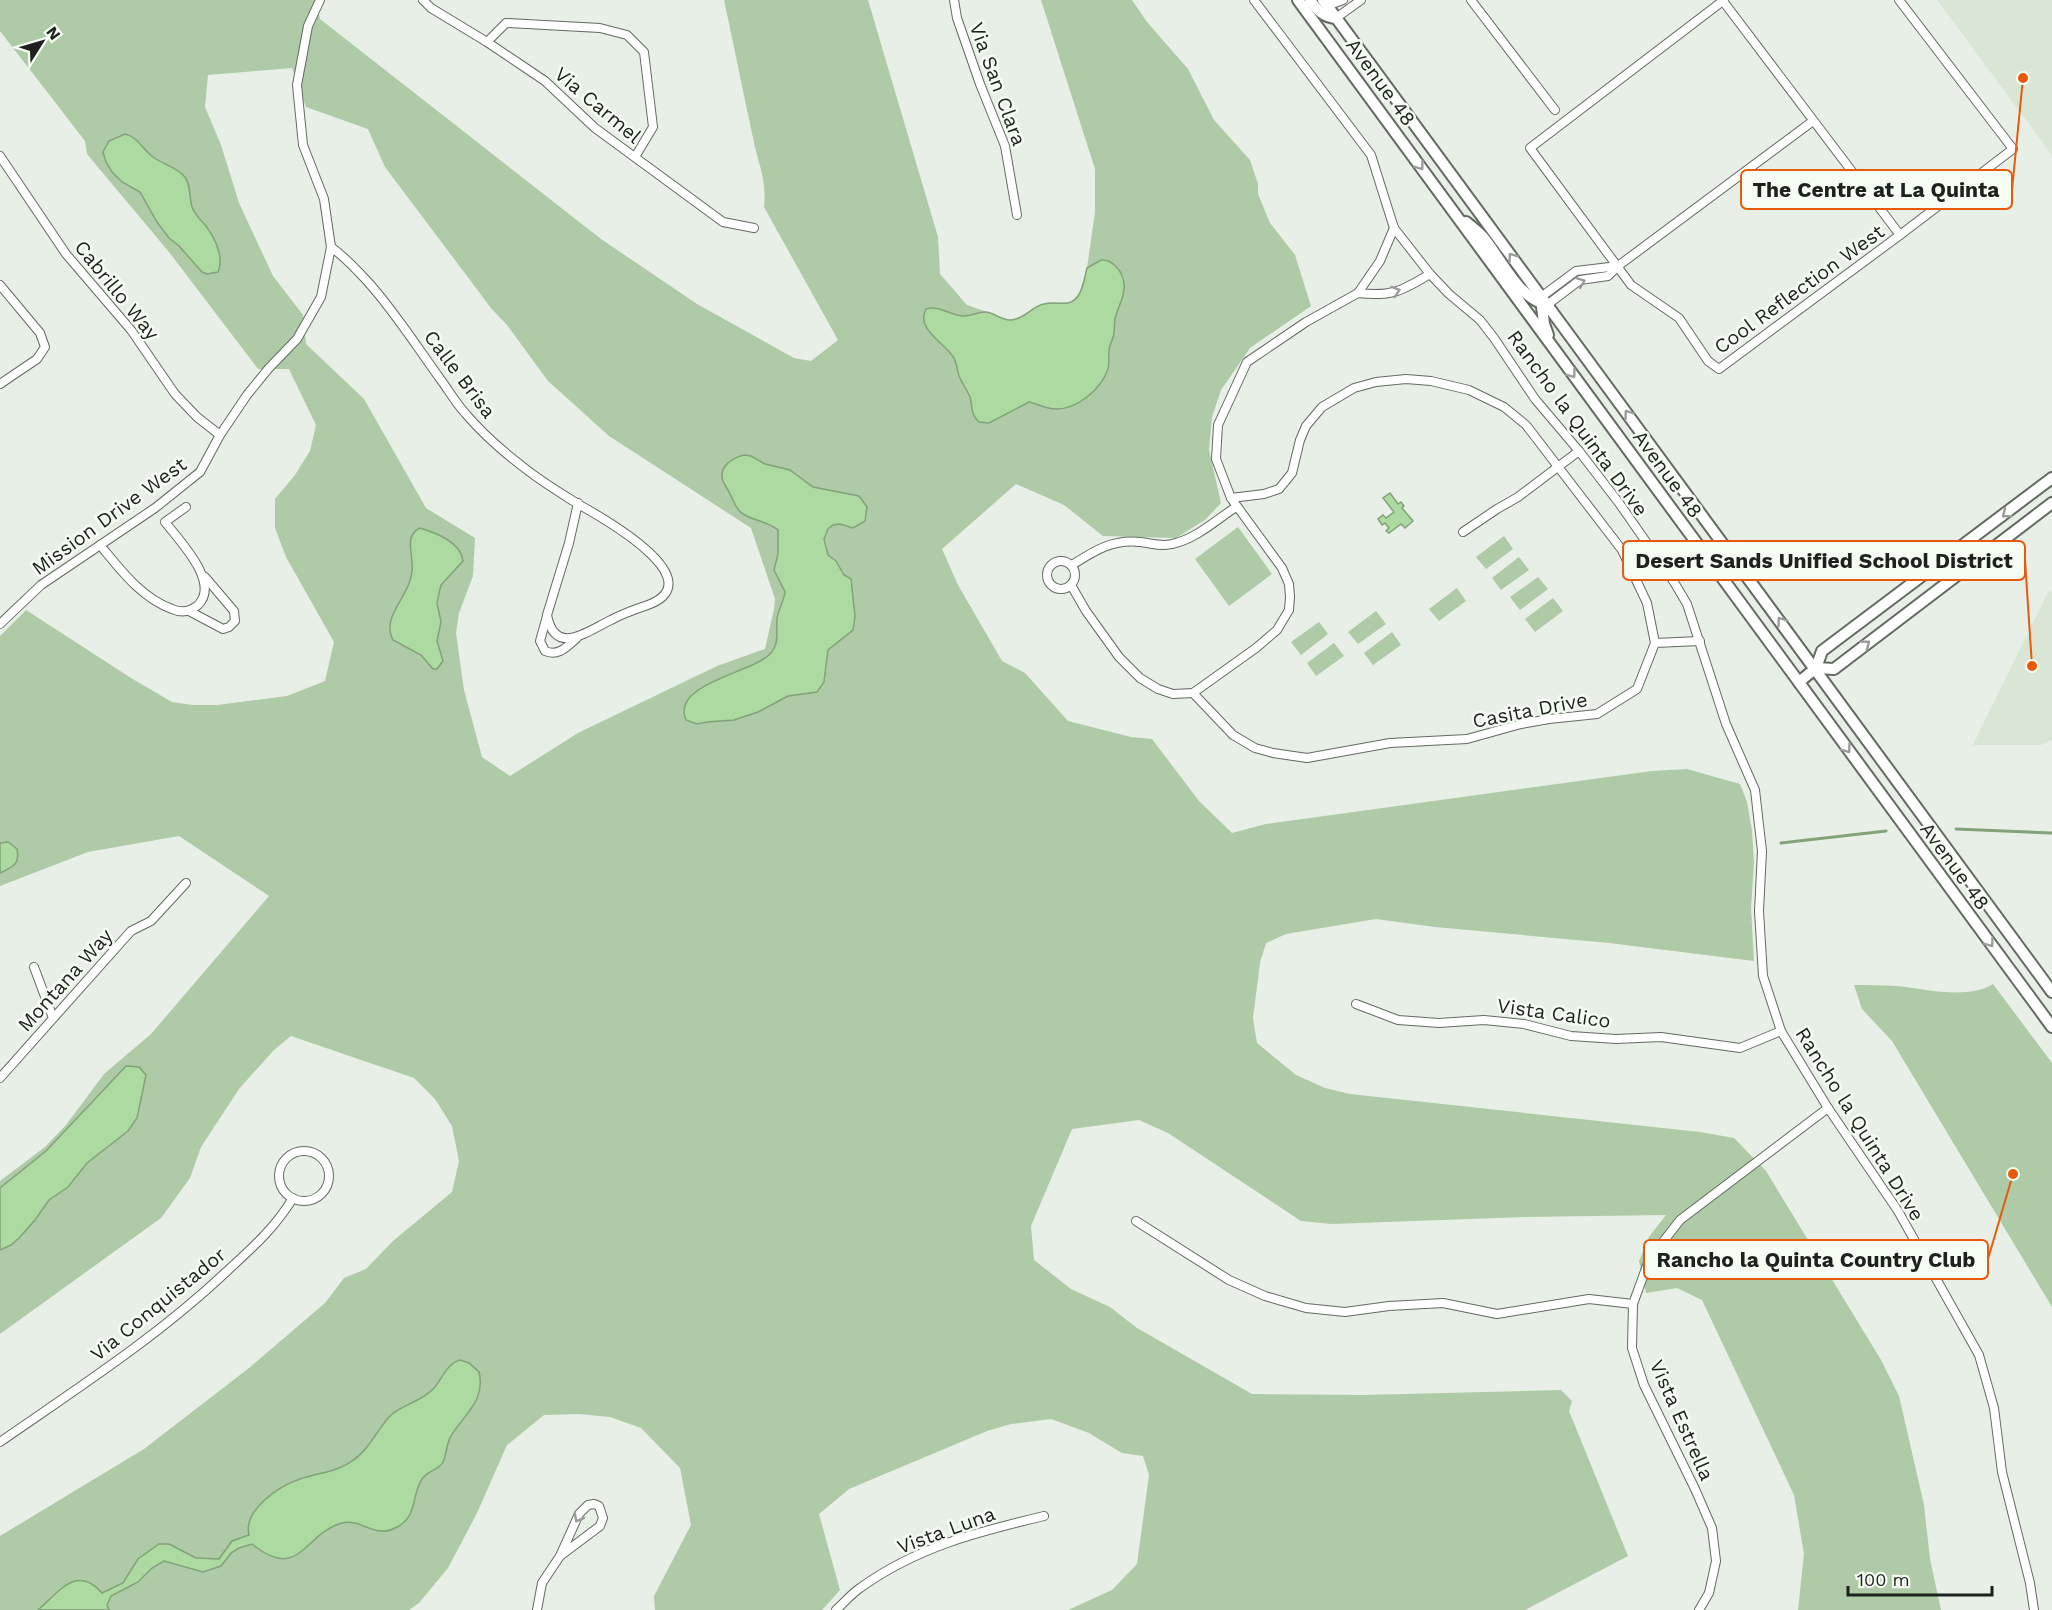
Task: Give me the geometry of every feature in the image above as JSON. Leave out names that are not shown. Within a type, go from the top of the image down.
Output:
[{"type":"main road","name":"Avenue 48","points":[[1298,0],[2052,1027]]},
{"type":"main road","points":[[1310,0],[1318,12],[1336,18]]},
{"type":"main road","name":"Avenue 48","points":[[1323,0],[2052,992]]},
{"type":"main road","points":[[1454,212],[1481,235],[1524,293],[1536,302],[1543,302],[1544,324],[1553,347]]},
{"type":"main road","points":[[1799,682],[1816,668],[1822,651],[2052,478]]},
{"type":"main road","points":[[2030,520],[2052,495]]},
{"type":"main road","points":[[1816,668],[1834,669],[2052,503]]},
{"type":"main road","points":[[1953,579],[1951,574],[1953,566],[1986,529]]},
{"type":"street","name":"Mission Drive West","points":[[0,624],[41,585],[155,508],[200,472],[220,435],[247,395],[297,339],[321,297],[331,247],[324,199],[303,145],[297,85],[308,26],[321,0]]},
{"type":"street","name":"Via Carmel","points":[[423,0],[431,8],[545,81],[595,128],[723,222],[754,228]]},
{"type":"street","name":"Via San Clara","points":[[954,0],[957,18],[980,84],[1005,146],[1017,214]]},
{"type":"street","name":"Rancho la Quinta Drive","points":[[1254,0],[1371,155],[1394,228],[1430,274],[1449,294],[1480,320],[1535,399],[1580,451],[1619,503],[1687,604],[1726,724],[1755,790],[1761,851],[1760,911],[1763,975],[1781,1031],[1828,1108],[1898,1210],[1978,1355],[1994,1408],[2002,1472],[2030,1583],[2034,1610]]},
{"type":"street","points":[[1323,0],[1332,3],[1343,0]]},
{"type":"street","points":[[1336,18],[1361,0]]},
{"type":"street","points":[[1471,0],[1555,110]]},
{"type":"street","name":"Cool Reflection West","points":[[1899,0],[2013,148],[1900,236],[1719,369],[1708,361],[1679,318],[1631,285],[1530,148],[1723,0],[1900,236]]},
{"type":"street","points":[[487,42],[506,23],[600,28],[627,35],[644,52],[653,127],[635,157]]},
{"type":"street","points":[[1543,302],[1576,271],[1618,266],[1813,121]]},
{"type":"street","name":"Cabrillo Way","points":[[0,156],[66,254],[124,321],[175,394],[197,417],[220,435]]},
{"type":"street","points":[[1071,585],[1086,611],[1119,657],[1140,678],[1158,689],[1173,694],[1193,693],[1256,648],[1277,630],[1289,610],[1290,590],[1282,568],[1231,498],[1216,459],[1218,425],[1247,362],[1306,322],[1358,293],[1380,261],[1394,228]]},
{"type":"street","name":"Calle Brisa","points":[[331,247],[348,261],[390,308],[464,412],[506,453],[533,475],[632,537],[650,553],[663,570],[669,586],[667,593],[658,602],[610,620],[577,638]]},
{"type":"street","points":[[1358,293],[1382,296],[1409,286],[1430,274]]},
{"type":"street","points":[[0,285],[40,333],[45,347],[37,359],[0,384]]},
{"type":"street","points":[[1231,498],[1264,494],[1279,489],[1292,473],[1306,426],[1322,407],[1354,388],[1383,381],[1406,379],[1431,381],[1483,396],[1503,407],[1526,425],[1622,550],[1647,603],[1655,643],[1700,641]]},
{"type":"street","points":[[1463,532],[1518,497],[1580,451]]},
{"type":"street","points":[[577,638],[555,654],[545,651],[540,641],[569,543],[578,503]]},
{"type":"street","points":[[186,507],[165,522],[194,560],[205,585],[205,593],[200,604],[189,611]]},
{"type":"street","points":[[1072,565],[1100,547],[1116,542],[1176,544],[1196,535],[1236,507]]},
{"type":"street","points":[[100,545],[126,577],[146,594],[174,610],[189,611],[223,628],[229,627],[235,621],[234,611],[200,571]]},
{"type":"street","points":[[1055,561],[1066,561],[1072,565],[1075,575],[1071,585],[1061,590],[1049,583],[1046,576],[1047,569],[1055,561]]},
{"type":"street","points":[[547,615],[553,631],[568,639],[577,638]]},
{"type":"street","name":"Casita Drive","points":[[1193,693],[1233,735],[1255,748],[1307,758],[1390,743],[1467,739],[1521,724],[1597,714],[1637,690],[1655,643]]},
{"type":"street","name":"Montana Way","points":[[0,1078],[131,932],[151,921],[186,883]]},
{"type":"street","points":[[34,967],[53,1018]]},
{"type":"street","name":"Vista Calico","points":[[1356,1004],[1398,1020],[1439,1023],[1484,1020],[1524,1024],[1571,1036],[1616,1039],[1662,1037],[1740,1048],[1781,1031]]},
{"type":"street","name":"Vista Estrella","points":[[1699,1610],[1709,1593],[1716,1561],[1712,1528],[1644,1384],[1632,1348],[1633,1304],[1649,1260],[1680,1220],[1828,1108]]},
{"type":"street","points":[[300,1152],[316,1155],[324,1162],[328,1172],[328,1183],[325,1190],[310,1200],[303,1201],[293,1198],[285,1192],[281,1183],[280,1173],[283,1163],[290,1156],[300,1152]]},
{"type":"street","name":"Via Conquistador","points":[[0,1442],[142,1344],[205,1292],[271,1230],[293,1198]]},
{"type":"street","points":[[1136,1221],[1229,1280],[1265,1296],[1306,1308],[1345,1312],[1389,1306],[1443,1303],[1497,1314],[1589,1299],[1633,1304]]},
{"type":"street","points":[[537,1610],[542,1583],[560,1556],[583,1508],[594,1504],[599,1506],[603,1518],[600,1526],[560,1556]]},
{"type":"street","name":"Vista Luna","points":[[836,1610],[858,1588],[906,1559],[972,1533],[1044,1516]]},
{"type":"shaded area","points":[[0,0],[316,0],[320,19],[601,239],[697,304],[794,358],[811,361],[838,340],[764,207],[763,180],[724,0],[868,0],[938,237],[940,274],[967,305],[1010,320],[1027,315],[1042,304],[1071,302],[1079,294],[1087,268],[1095,212],[1095,169],[1041,0],[1132,0],[1147,22],[1188,69],[1214,120],[1250,160],[1258,184],[1258,194],[1270,223],[1295,255],[1311,306],[1250,348],[1221,390],[1212,417],[1209,450],[1221,503],[1205,520],[1176,538],[1103,536],[1064,505],[1016,484],[942,549],[958,585],[1002,661],[1025,673],[1068,721],[1131,737],[1152,739],[1199,801],[1232,833],[1266,824],[1652,771],[1687,769],[1740,784],[1747,802],[1752,831],[1754,863],[1751,908],[1754,961],[1609,943],[1435,927],[1376,919],[1286,934],[1266,943],[1260,963],[1253,1018],[1257,1043],[1296,1075],[1325,1088],[1350,1094],[1700,1132],[1734,1138],[1766,1171],[1881,1360],[1899,1396],[1924,1505],[1930,1559],[1941,1610],[1798,1610],[1804,1554],[1794,1495],[1702,1300],[1677,1288],[1646,1293],[1639,1261],[1649,1237],[1666,1215],[1331,1224],[1301,1221],[1168,1133],[1139,1120],[1072,1129],[1031,1226],[1034,1260],[1071,1289],[1110,1307],[1137,1328],[1252,1394],[1363,1395],[1561,1390],[1572,1401],[1569,1411],[1628,1556],[1525,1610],[1068,1610],[1112,1590],[1137,1564],[1149,1475],[1143,1456],[1122,1453],[1089,1433],[1051,1419],[1011,1424],[987,1431],[849,1489],[819,1514],[840,1590],[822,1610],[655,1610],[654,1596],[691,1525],[680,1468],[641,1428],[610,1417],[579,1414],[544,1415],[507,1445],[477,1513],[448,1568],[419,1603],[409,1610],[0,1610],[0,1536],[144,1449],[249,1368],[325,1303],[344,1278],[366,1269],[393,1241],[452,1192],[459,1161],[452,1126],[435,1099],[414,1078],[291,1036],[274,1050],[239,1089],[201,1147],[190,1178],[161,1218],[0,1334],[0,1181],[45,1147],[66,1125],[104,1074],[151,1034],[269,896],[179,836],[88,852],[0,886],[0,636],[26,610],[172,702],[192,705],[217,705],[287,696],[325,681],[334,642],[286,557],[275,528],[275,499],[295,475],[310,451],[316,425],[289,369],[258,369],[169,252],[87,154],[85,141],[0,31]],"holes":[[[292,68],[306,107],[368,129],[385,167],[548,381],[609,436],[751,528],[775,599],[765,649],[717,666],[578,733],[510,776],[482,757],[464,690],[456,633],[459,613],[473,576],[475,538],[426,508],[364,399],[306,344],[303,315],[273,276],[239,203],[221,145],[205,107],[208,75]]]},
{"type":"shaded area","points":[[1937,0],[2052,0],[2052,155]]},
{"type":"shaded area","points":[[125,134],[133,137],[153,157],[177,170],[186,179],[193,210],[211,233],[216,244],[220,261],[218,272],[207,274],[202,272],[169,238],[140,192],[122,182],[112,172],[103,152],[109,141]]},
{"type":"shaded area","points":[[1101,260],[1117,267],[1122,275],[1124,288],[1109,349],[1109,367],[1100,384],[1088,396],[1072,406],[1052,409],[1029,402],[989,423],[979,422],[973,413],[970,397],[959,376],[954,358],[924,323],[926,309],[935,308],[962,316],[985,312],[1008,320],[1016,319],[1040,305],[1073,301],[1082,289],[1087,268]]},
{"type":"shaded area","points":[[744,455],[751,456],[765,464],[790,470],[813,487],[859,496],[867,507],[865,521],[853,528],[840,524],[833,525],[828,529],[824,539],[828,555],[836,561],[844,575],[851,579],[855,616],[853,630],[828,650],[824,682],[817,692],[788,696],[758,712],[734,720],[697,724],[686,720],[684,708],[690,697],[701,688],[761,661],[773,650],[776,642],[778,616],[785,592],[774,570],[778,554],[778,530],[740,512],[723,481],[724,467],[735,458]]},
{"type":"shaded area","points":[[1390,493],[1398,504],[1401,502],[1404,506],[1402,508],[1413,521],[1405,528],[1401,524],[1389,533],[1386,531],[1389,528],[1385,523],[1382,525],[1378,519],[1383,515],[1386,518],[1394,512],[1383,498]]},
{"type":"shaded area","points":[[1238,527],[1272,574],[1229,606],[1195,559]]},
{"type":"shaded area","points":[[420,528],[447,539],[458,549],[463,561],[441,585],[439,593],[437,603],[441,622],[437,641],[443,661],[437,669],[433,669],[421,655],[393,640],[390,630],[394,612],[409,584],[412,573],[411,538]]},
{"type":"shaded area","points":[[1504,536],[1513,549],[1486,569],[1476,557]]},
{"type":"shaded area","points":[[1519,557],[1529,570],[1501,590],[1492,578]]},
{"type":"shaded area","points":[[1538,577],[1548,589],[1520,610],[1510,597]]},
{"type":"shaded area","points":[[1457,588],[1466,601],[1439,621],[1429,609]]},
{"type":"shaded area","points":[[2052,590],[2052,740],[2041,745],[1973,745],[2048,592]]},
{"type":"shaded area","points":[[1553,598],[1563,611],[1535,632],[1525,619]]},
{"type":"shaded area","points":[[1376,611],[1386,624],[1358,644],[1348,632]]},
{"type":"shaded area","points":[[1319,622],[1328,634],[1301,655],[1291,642]]},
{"type":"shaded area","points":[[1392,632],[1401,645],[1373,665],[1364,653]]},
{"type":"shaded area","points":[[1334,643],[1344,656],[1316,676],[1307,663]]},
{"type":"shaded area","points":[[8,842],[17,849],[16,862],[12,867],[0,873],[0,843]]},
{"type":"shaded area","points":[[1993,984],[2052,1063],[2052,1307],[1892,1041],[1862,1009],[1854,985],[1897,986],[1959,992],[1983,989]]},
{"type":"shaded area","points":[[126,1066],[139,1067],[146,1075],[137,1118],[128,1131],[87,1163],[68,1187],[49,1200],[19,1238],[0,1250],[0,1188],[46,1151]]},
{"type":"shaded area","points":[[460,1360],[469,1363],[479,1372],[477,1399],[451,1436],[441,1465],[422,1479],[412,1510],[399,1526],[383,1531],[356,1523],[342,1523],[329,1528],[301,1552],[281,1559],[268,1555],[252,1544],[231,1553],[221,1566],[203,1572],[164,1561],[152,1568],[138,1582],[111,1596],[107,1605],[109,1610],[38,1610],[61,1589],[76,1581],[84,1581],[93,1585],[102,1593],[123,1583],[138,1559],[159,1544],[169,1544],[196,1558],[219,1559],[232,1541],[249,1535],[251,1517],[264,1500],[292,1482],[333,1470],[358,1457],[390,1416],[428,1393],[448,1369]]},
{"type":"waterway","points":[[1956,829],[2052,833]]},
{"type":"waterway","points":[[1781,843],[1886,831]]},
{"type":"place","name":"The Centre at La Quinta","points":[[2023,78]]},
{"type":"place","name":"Desert Sands Unified School District","points":[[2032,666]]},
{"type":"place","name":"Rancho la Quinta Country Club","points":[[2013,1174]]}]
